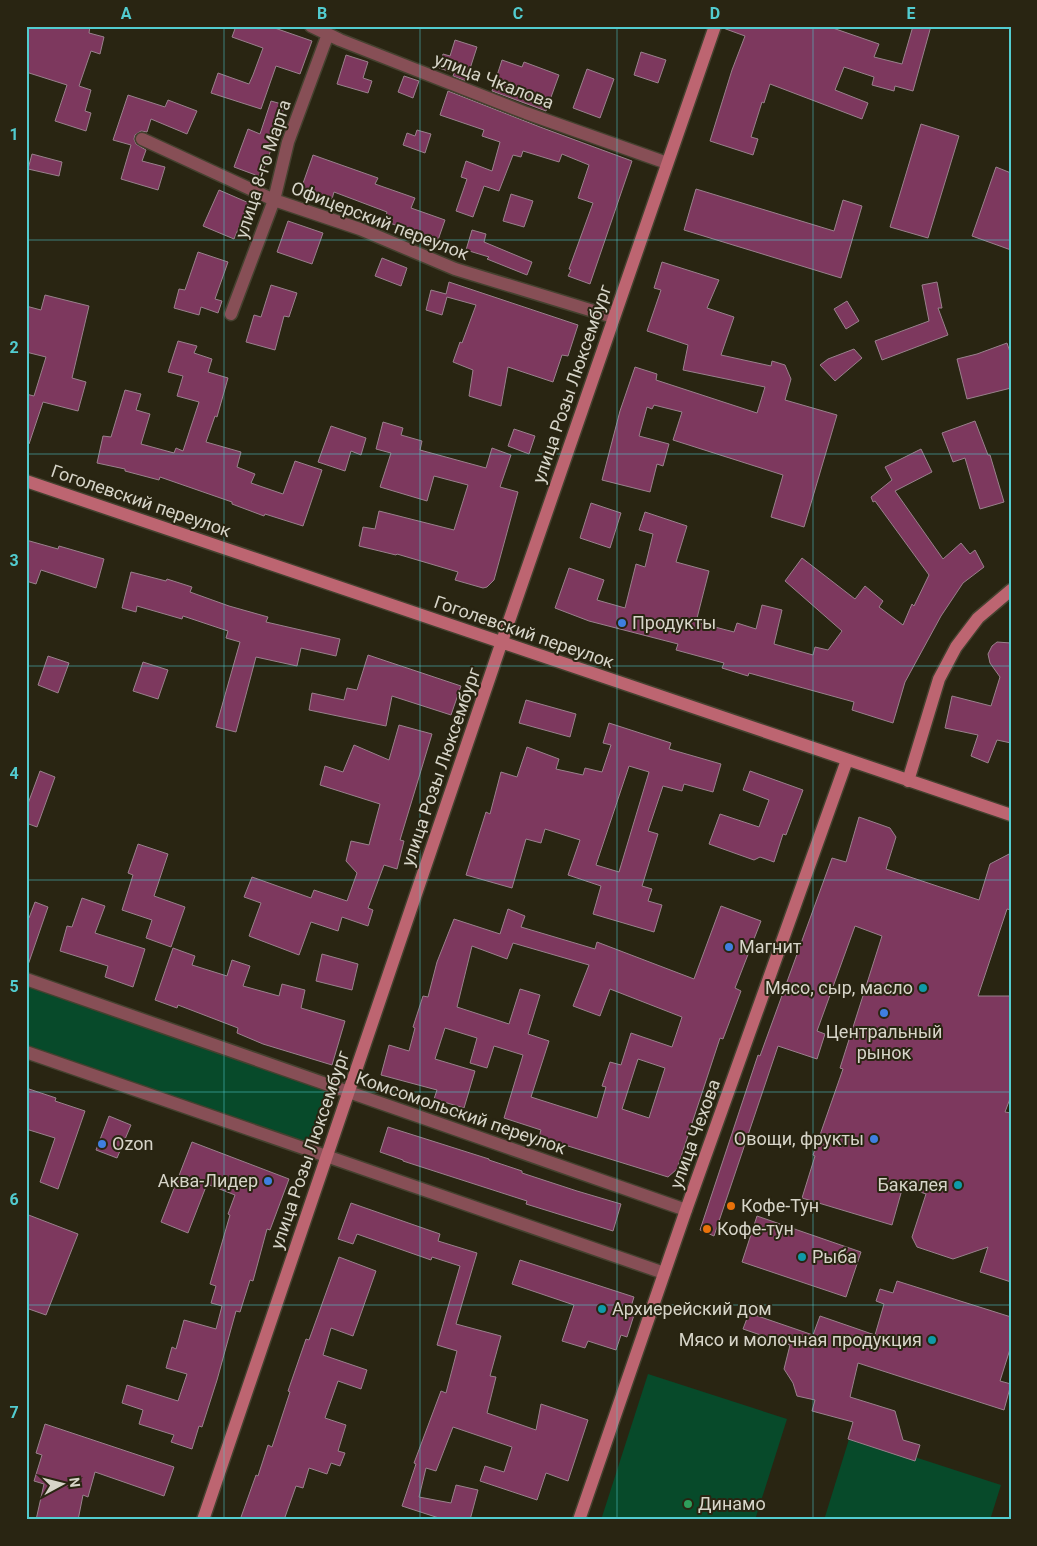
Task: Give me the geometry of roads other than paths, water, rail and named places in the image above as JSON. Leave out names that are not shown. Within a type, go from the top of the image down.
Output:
[{"type":"main road","name":"улица Розы Люксембург","points":[[203,1520],[613,317],[715,26]]},
{"type":"main road","name":"Гоголевский переулок","points":[[26,480],[1011,815]]},
{"type":"main road","points":[[908,781],[939,679],[956,647],[978,618],[1011,590]]},
{"type":"main road","name":"улица Чехова","points":[[579,1520],[686,1210],[847,760]]},
{"type":"street","name":"улица Чкалова","points":[[311,26],[526,113],[667,163]]},
{"type":"street","name":"улица 8-го Марта","points":[[231,314],[274,200],[288,142],[328,34]]},
{"type":"street","name":"Офицерский переулок","points":[[142,139],[274,200],[360,229],[455,269],[613,317]]},
{"type":"street","name":"Комсомольский переулок","points":[[26,979],[686,1210]]},
{"type":"street","points":[[26,1052],[664,1273]]},
{"type":"place","name":"Продукты","points":[[622,623]]},
{"type":"place","name":"Магнит","points":[[729,947]]},
{"type":"place","name":"Мясо, сыр, масло","points":[[923,988]]},
{"type":"place","name":"Центральный рынок","points":[[884,1013]]},
{"type":"place","name":"Овощи, фрукты","points":[[874,1139]]},
{"type":"place","name":"Ozon","points":[[102,1144]]},
{"type":"place","name":"Аква-Лидер","points":[[268,1181]]},
{"type":"place","name":"Бакалея","points":[[958,1185]]},
{"type":"place","name":"Кофе-Тун","points":[[731,1206]]},
{"type":"place","name":"Кофе-тун","points":[[707,1229]]},
{"type":"place","name":"Рыба","points":[[802,1257]]},
{"type":"place","name":"Архиерейский дом","points":[[602,1309]]},
{"type":"place","name":"Мясо и молочная продукция","points":[[932,1340]]},
{"type":"place","name":"Динамо","points":[[688,1504]]}]
